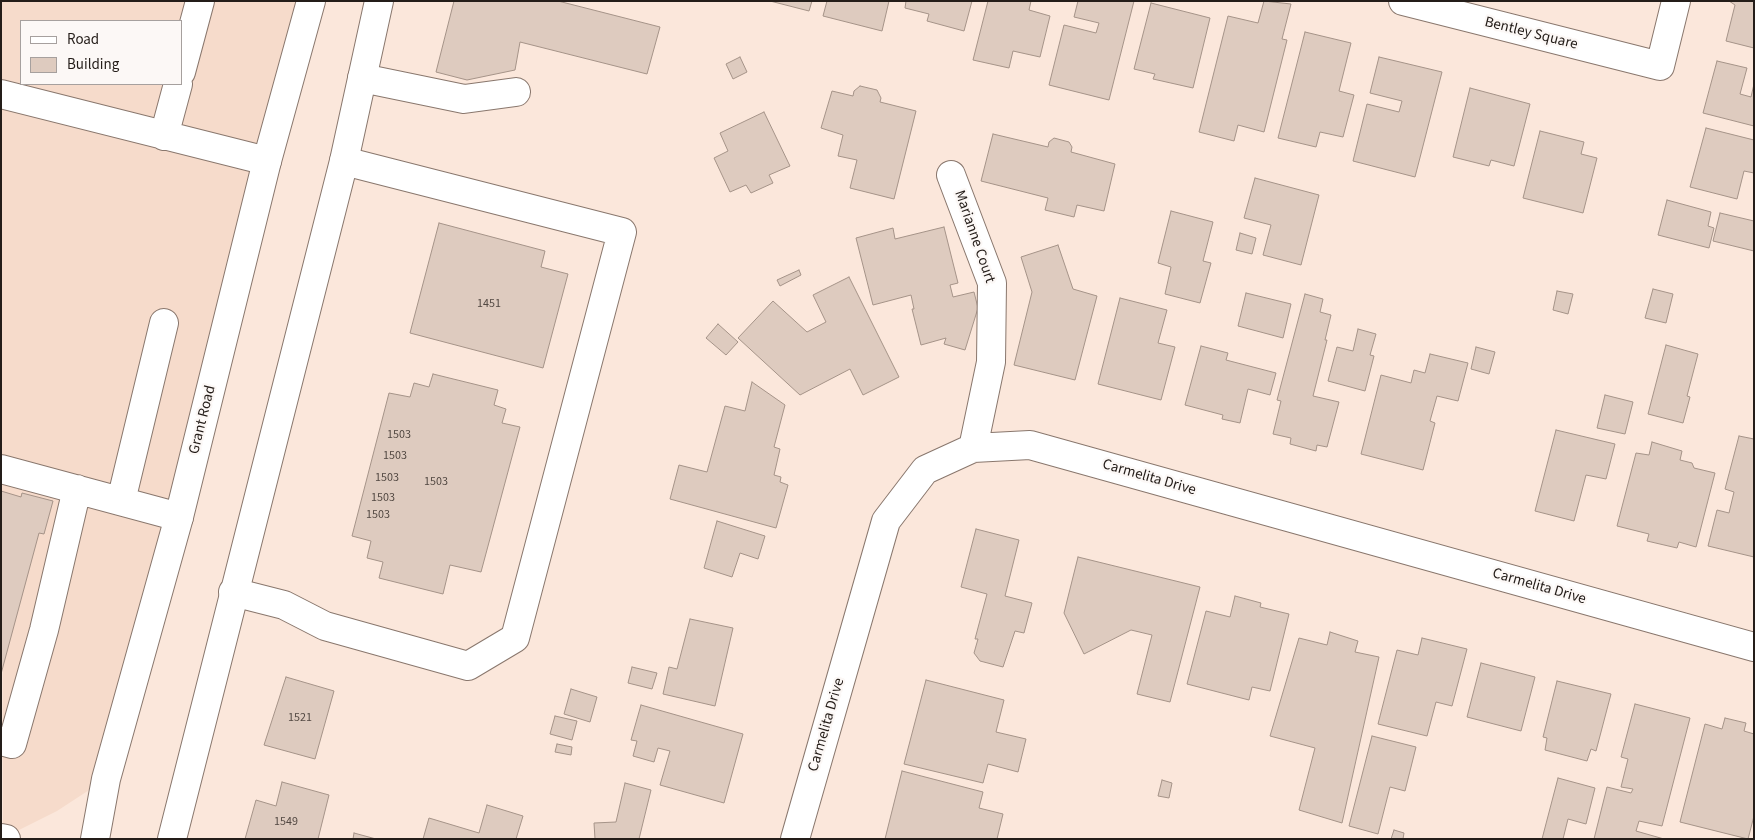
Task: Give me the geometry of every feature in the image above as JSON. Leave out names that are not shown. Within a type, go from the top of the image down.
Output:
[{"type":"street","points":[[182,68],[200,1]]},
{"type":"street","name":"Grant Road","points":[[95,839],[109,770],[178,517],[267,161],[311,1]]},
{"type":"street","points":[[172,839],[233,592],[344,160],[379,1]]},
{"type":"street","name":"Bentley Square","points":[[1402,1],[1660,66],[1676,1]]},
{"type":"street","points":[[362,78],[464,99],[516,92]]},
{"type":"street","points":[[164,136],[178,85]]},
{"type":"street","points":[[1,94],[267,161]]},
{"type":"street","points":[[233,592],[284,605],[324,626],[468,666],[515,638],[622,232],[344,160]]},
{"type":"street","name":"Marianne Court","points":[[952,174],[992,283],[991,362],[973,448]]},
{"type":"street","points":[[120,501],[164,323]]},
{"type":"street","name":"Carmelita Drive","points":[[795,839],[886,521],[925,470],[973,448],[1030,445],[1754,647]]},
{"type":"street","points":[[1,468],[178,517]]},
{"type":"street","points":[[1,741],[12,744],[44,630],[77,489]]},
{"type":"street","points":[[1,838],[6,839]]},
{"type":"shaded area","points":[[1,1],[311,1],[106,779],[57,811],[3,838]]},
{"type":"building","points":[[454,1],[558,1],[660,27],[647,74],[520,42],[515,70],[467,80],[436,72]]},
{"type":"building","points":[[770,1],[812,1],[809,11]]},
{"type":"building","points":[[827,1],[889,1],[882,31],[823,16]]},
{"type":"building","points":[[906,1],[972,1],[964,31],[927,21],[929,14],[905,8]]},
{"type":"building","points":[[988,1],[1031,1],[1029,10],[1050,16],[1040,57],[1013,51],[1009,68],[973,60]]},
{"type":"building","points":[[1078,1],[1134,1],[1109,100],[1049,85],[1064,25],[1096,33],[1099,23],[1074,17]]},
{"type":"building","points":[[1264,1],[1291,4],[1282,39],[1287,40],[1264,132],[1238,125],[1234,141],[1199,132],[1228,16],[1258,23]]},
{"type":"building","points":[[1729,1],[1754,1],[1754,48],[1726,41],[1735,5]]},
{"type":"building","points":[[1151,3],[1210,18],[1193,88],[1153,79],[1155,74],[1134,69]]},
{"type":"building","points":[[1305,32],[1351,43],[1339,91],[1354,95],[1343,137],[1320,132],[1316,147],[1278,138]]},
{"type":"building","points":[[740,57],[747,72],[733,79],[726,64]]},
{"type":"building","points":[[1379,57],[1442,72],[1415,177],[1353,161],[1367,104],[1399,112],[1402,101],[1370,93]]},
{"type":"building","points":[[1717,61],[1747,68],[1740,94],[1751,97],[1754,84],[1754,126],[1703,113]]},
{"type":"building","points":[[860,86],[877,90],[881,98],[880,102],[916,111],[894,199],[850,188],[857,160],[838,156],[843,135],[821,128],[832,91],[853,96],[854,91]]},
{"type":"building","points":[[1470,88],[1530,104],[1514,166],[1491,160],[1489,166],[1453,157]]},
{"type":"building","points":[[764,112],[790,166],[769,175],[773,183],[751,193],[746,185],[730,192],[714,158],[728,151],[720,133]]},
{"type":"building","points":[[1706,128],[1754,140],[1754,173],[1744,171],[1737,199],[1690,187]]},
{"type":"building","points":[[1540,131],[1584,142],[1581,154],[1597,158],[1583,213],[1523,198]]},
{"type":"building","points":[[993,134],[1048,147],[1049,142],[1054,138],[1069,142],[1072,147],[1071,152],[1115,164],[1104,211],[1077,205],[1074,217],[1045,210],[1048,198],[981,181]]},
{"type":"building","points":[[1255,178],[1319,195],[1301,265],[1263,255],[1271,225],[1244,218]]},
{"type":"building","points":[[1667,200],[1711,212],[1708,226],[1714,228],[1709,248],[1658,235]]},
{"type":"building","points":[[1171,211],[1213,222],[1203,261],[1211,263],[1200,303],[1165,294],[1171,267],[1158,263]]},
{"type":"building","points":[[1720,213],[1754,221],[1754,251],[1713,241]]},
{"type":"building","points":[[439,223],[545,251],[541,267],[568,274],[543,368],[410,333]]},
{"type":"building","points":[[944,227],[958,283],[950,285],[953,297],[974,292],[978,308],[965,350],[944,344],[946,338],[921,345],[912,309],[914,309],[911,295],[873,305],[856,238],[893,228],[895,239]]},
{"type":"building","points":[[1240,233],[1256,238],[1252,254],[1236,250]]},
{"type":"building","points":[[1058,245],[1073,289],[1097,296],[1075,380],[1014,365],[1032,292],[1021,257]]},
{"type":"building","points":[[799,270],[801,275],[780,286],[777,280]]},
{"type":"building","points":[[849,277],[899,377],[863,395],[850,369],[800,395],[738,338],[773,301],[807,332],[826,322],[813,295]]},
{"type":"building","points":[[1653,289],[1673,294],[1666,323],[1645,318]]},
{"type":"building","points":[[1557,291],[1573,294],[1568,314],[1553,310]]},
{"type":"building","points":[[1246,293],[1291,304],[1283,338],[1238,326]]},
{"type":"building","points":[[1305,294],[1323,299],[1320,312],[1331,315],[1325,340],[1327,340],[1313,396],[1339,402],[1327,447],[1317,445],[1316,451],[1290,444],[1291,438],[1273,434],[1281,401],[1277,400]]},
{"type":"building","points":[[1120,298],[1167,310],[1158,343],[1175,347],[1161,400],[1098,384]]},
{"type":"building","points":[[718,324],[738,342],[726,355],[706,338]]},
{"type":"building","points":[[1358,329],[1376,334],[1370,355],[1374,356],[1365,391],[1328,381],[1337,347],[1353,351]]},
{"type":"building","points":[[1666,345],[1698,354],[1687,396],[1690,397],[1683,423],[1648,414]]},
{"type":"building","points":[[1201,346],[1228,353],[1226,360],[1276,373],[1270,395],[1248,389],[1240,423],[1222,419],[1223,415],[1185,405]]},
{"type":"building","points":[[1476,347],[1495,352],[1489,374],[1471,369]]},
{"type":"building","points":[[1430,354],[1468,363],[1458,401],[1437,396],[1430,421],[1435,423],[1423,470],[1361,454],[1381,375],[1411,383],[1414,370],[1425,373]]},
{"type":"building","points":[[433,374],[498,390],[494,405],[506,409],[502,423],[520,427],[481,572],[450,565],[443,594],[379,578],[383,562],[367,558],[371,541],[352,536],[389,393],[410,397],[414,383],[429,387]]},
{"type":"building","points":[[752,382],[785,405],[774,447],[780,449],[774,475],[781,477],[780,482],[788,485],[776,528],[670,499],[679,465],[707,472],[725,406],[745,411]]},
{"type":"building","points":[[1605,395],[1633,402],[1625,434],[1597,428]]},
{"type":"building","points":[[1556,430],[1615,444],[1606,479],[1586,475],[1574,521],[1535,511]]},
{"type":"building","points":[[1739,436],[1754,439],[1754,557],[1708,546],[1717,510],[1729,513],[1734,492],[1725,489]]},
{"type":"building","points":[[1652,442],[1682,451],[1680,460],[1692,463],[1694,468],[1715,473],[1696,547],[1679,542],[1677,548],[1647,541],[1649,534],[1617,526],[1636,453],[1649,455]]},
{"type":"building","points":[[1,491],[21,497],[22,493],[53,501],[44,534],[39,533],[1,674]]},
{"type":"building","points":[[717,521],[765,536],[758,559],[740,553],[732,577],[704,568]]},
{"type":"building","points":[[976,529],[1019,540],[1005,596],[1032,603],[1024,633],[1015,631],[1003,667],[980,661],[974,653],[978,639],[975,639],[987,594],[961,587]]},
{"type":"building","points":[[1078,557],[1200,587],[1170,702],[1137,694],[1152,635],[1131,630],[1084,654],[1064,613]]},
{"type":"building","points":[[1235,596],[1261,603],[1260,607],[1289,614],[1270,691],[1252,687],[1249,700],[1187,684],[1206,611],[1230,617]]},
{"type":"building","points":[[690,619],[733,628],[715,706],[663,694],[669,667],[677,669]]},
{"type":"building","points":[[1330,632],[1358,641],[1355,652],[1379,657],[1342,823],[1299,810],[1315,748],[1270,736],[1299,638],[1327,645]]},
{"type":"building","points":[[1422,638],[1467,649],[1452,706],[1436,702],[1427,736],[1378,724],[1397,650],[1418,655]]},
{"type":"building","points":[[1481,663],[1535,677],[1521,731],[1467,717]]},
{"type":"building","points":[[632,667],[657,673],[652,689],[628,683]]},
{"type":"building","points":[[286,677],[334,691],[315,759],[264,745]]},
{"type":"building","points":[[926,680],[1004,700],[996,732],[1026,739],[1018,772],[988,764],[983,783],[904,764]]},
{"type":"building","points":[[1557,681],[1611,694],[1596,751],[1591,749],[1587,761],[1545,750],[1547,738],[1543,737]]},
{"type":"building","points":[[571,689],[597,697],[590,722],[564,714]]},
{"type":"building","points":[[1635,704],[1690,718],[1662,826],[1639,821],[1636,831],[1664,839],[1594,839],[1607,787],[1631,793],[1633,789],[1621,787],[1628,759],[1621,757]]},
{"type":"building","points":[[641,705],[743,734],[724,803],[660,785],[670,751],[658,748],[654,762],[633,756],[637,741],[631,740]]},
{"type":"building","points":[[555,716],[577,721],[572,740],[550,734]]},
{"type":"building","points":[[1725,718],[1746,723],[1744,731],[1754,734],[1754,816],[1748,839],[1680,822],[1705,724],[1722,729]]},
{"type":"building","points":[[1372,736],[1416,747],[1405,791],[1390,787],[1378,834],[1349,826]]},
{"type":"building","points":[[557,744],[572,747],[571,755],[555,752]]},
{"type":"building","points":[[902,771],[983,792],[979,808],[1003,814],[997,839],[885,839]]},
{"type":"building","points":[[1558,778],[1595,788],[1586,824],[1568,819],[1563,839],[1542,839]]},
{"type":"building","points":[[1162,780],[1172,783],[1169,798],[1158,796]]},
{"type":"building","points":[[282,782],[329,795],[318,839],[245,839],[256,800],[276,806]]},
{"type":"building","points":[[625,783],[651,790],[639,839],[595,839],[594,823],[616,822]]},
{"type":"building","points":[[487,805],[523,816],[516,839],[423,839],[429,818],[479,833]]},
{"type":"building","points":[[1394,830],[1404,833],[1403,839],[1391,839]]},
{"type":"building","points":[[354,833],[376,839],[353,839]]}]
